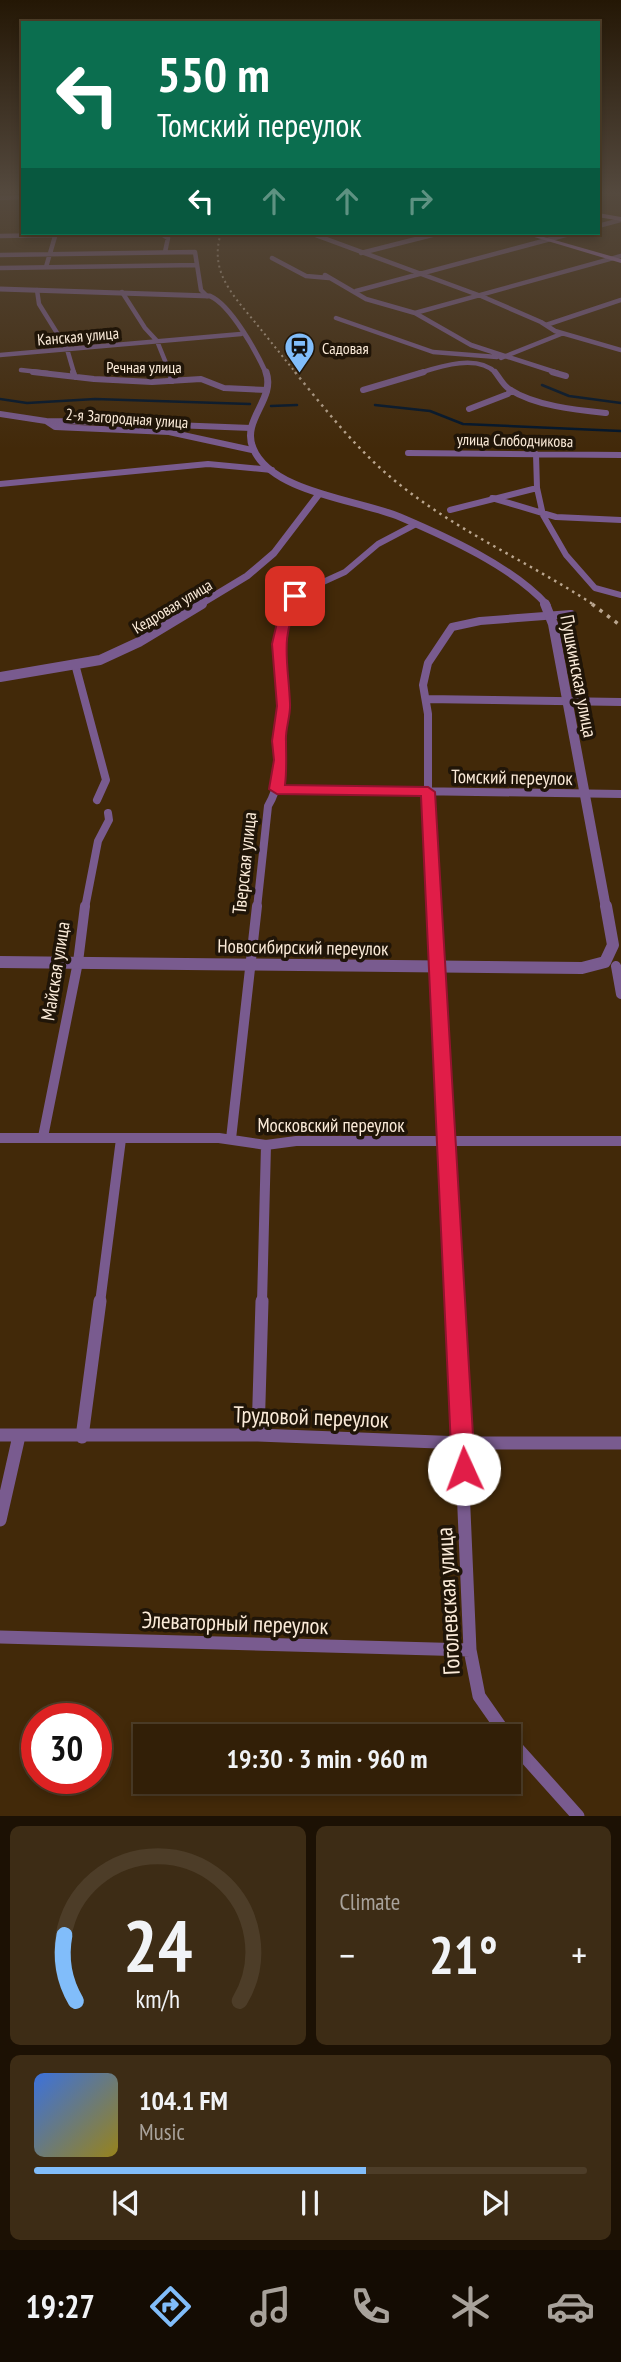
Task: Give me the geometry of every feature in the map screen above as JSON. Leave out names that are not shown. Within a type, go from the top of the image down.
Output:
[{"type":"street","points":[[199,279],[201,290],[207,296]]},
{"type":"street","points":[[331,279],[366,299],[415,313],[471,345],[566,376]]},
{"type":"street","points":[[356,291],[407,279]]},
{"type":"street","points":[[433,279],[481,296],[561,334],[621,350]]},
{"type":"street","points":[[415,313],[542,279]]},
{"type":"street","points":[[37,290],[39,304],[67,349],[75,377]]},
{"type":"street","points":[[0,291],[122,292],[207,296],[218,300],[254,348],[266,371],[267,390],[251,428],[253,451],[243,458],[228,462],[0,484]]},
{"type":"street","points":[[122,292],[145,328],[157,341],[173,381]]},
{"type":"street","points":[[546,325],[621,300]]},
{"type":"street","points":[[337,318],[437,353],[503,357]]},
{"type":"street","name":"Канская улица","points":[[0,355],[241,334]]},
{"type":"street","points":[[363,390],[386,386],[447,366],[487,366],[561,334]]},
{"type":"street","points":[[487,366],[512,390],[575,408],[606,413]]},
{"type":"street","name":"Речная улица","points":[[21,370],[152,382],[198,379],[224,388],[267,390]]},
{"type":"street","points":[[469,409],[512,390]]},
{"type":"street","name":"2-я Загородная улица","points":[[0,414],[46,421],[55,427],[176,433],[253,451]]},
{"type":"street","points":[[46,421],[251,428]]},
{"type":"street","name":"Пушкинская улица","points":[[253,451],[272,470],[319,494],[383,511],[416,524],[521,582],[541,598],[552,616],[621,993]]},
{"type":"street","name":"улица Слободчикова","points":[[408,453],[621,455]]},
{"type":"street","points":[[536,454],[537,488],[544,515],[566,555],[595,587],[621,595]]},
{"type":"street","points":[[228,462],[272,470]]},
{"type":"street","points":[[450,510],[537,488]]},
{"type":"street","name":"Кедровая улица","points":[[0,677],[100,660],[139,642],[247,576],[274,553],[319,494]]},
{"type":"street","points":[[492,498],[518,504],[544,515],[621,520]]},
{"type":"street","name":"Тверская улица","points":[[231,1139],[268,806],[277,789],[281,760],[279,741],[284,706],[278,644],[286,614],[295,596],[345,572],[378,544],[416,524]]},
{"type":"street","points":[[552,616],[571,614]]},
{"type":"street","name":"Гоголевская улица","points":[[497,1724],[479,1696],[470,1650],[463,1443],[428,792],[426,699],[423,685],[426,668],[455,625],[552,616]]},
{"type":"street","points":[[75,664],[106,780],[97,800]]},
{"type":"street","points":[[426,699],[621,702]]},
{"type":"street","name":"Томский переулок","points":[[277,789],[621,794]]},
{"type":"street","name":"Майская улица","points":[[43,1137],[78,962],[85,900],[98,841],[108,820],[108,813]]},
{"type":"street","name":"Новосибирский переулок","points":[[0,962],[582,968],[614,965]]},
{"type":"street","name":"Московский переулок","points":[[0,1138],[231,1139],[266,1145],[296,1141],[621,1141]]},
{"type":"street","points":[[82,1437],[121,1139]]},
{"type":"street","points":[[258,1435],[266,1145]]},
{"type":"street","name":"Трудовой переулок","points":[[0,1435],[258,1435],[463,1443],[621,1443]]},
{"type":"street","points":[[0,1520],[19,1436]]},
{"type":"street","name":"Элеваторный переулок","points":[[0,1637],[470,1650]]},
{"type":"street","name":"Гоголевская улица","points":[[521,1752],[578,1816]]},
{"type":"waterway","points":[[542,385],[569,396],[621,403]]},
{"type":"waterway","points":[[0,399],[27,403],[95,399],[250,404]]},
{"type":"waterway","points":[[271,406],[297,405]]},
{"type":"waterway","points":[[375,405],[430,411],[463,424],[621,431]]},
{"type":"railway","points":[[224,279],[238,301],[296,373]]},
{"type":"railway","points":[[295,372],[360,448],[404,488],[450,520],[594,605]]},
{"type":"railway","points":[[592,604],[621,626]]},
{"type":"place","name":"Садовая","points":[[299,375]]},
{"type":"route","points":[[295,596],[286,614],[278,644],[284,706],[277,789],[428,792],[464,1469]]}]
